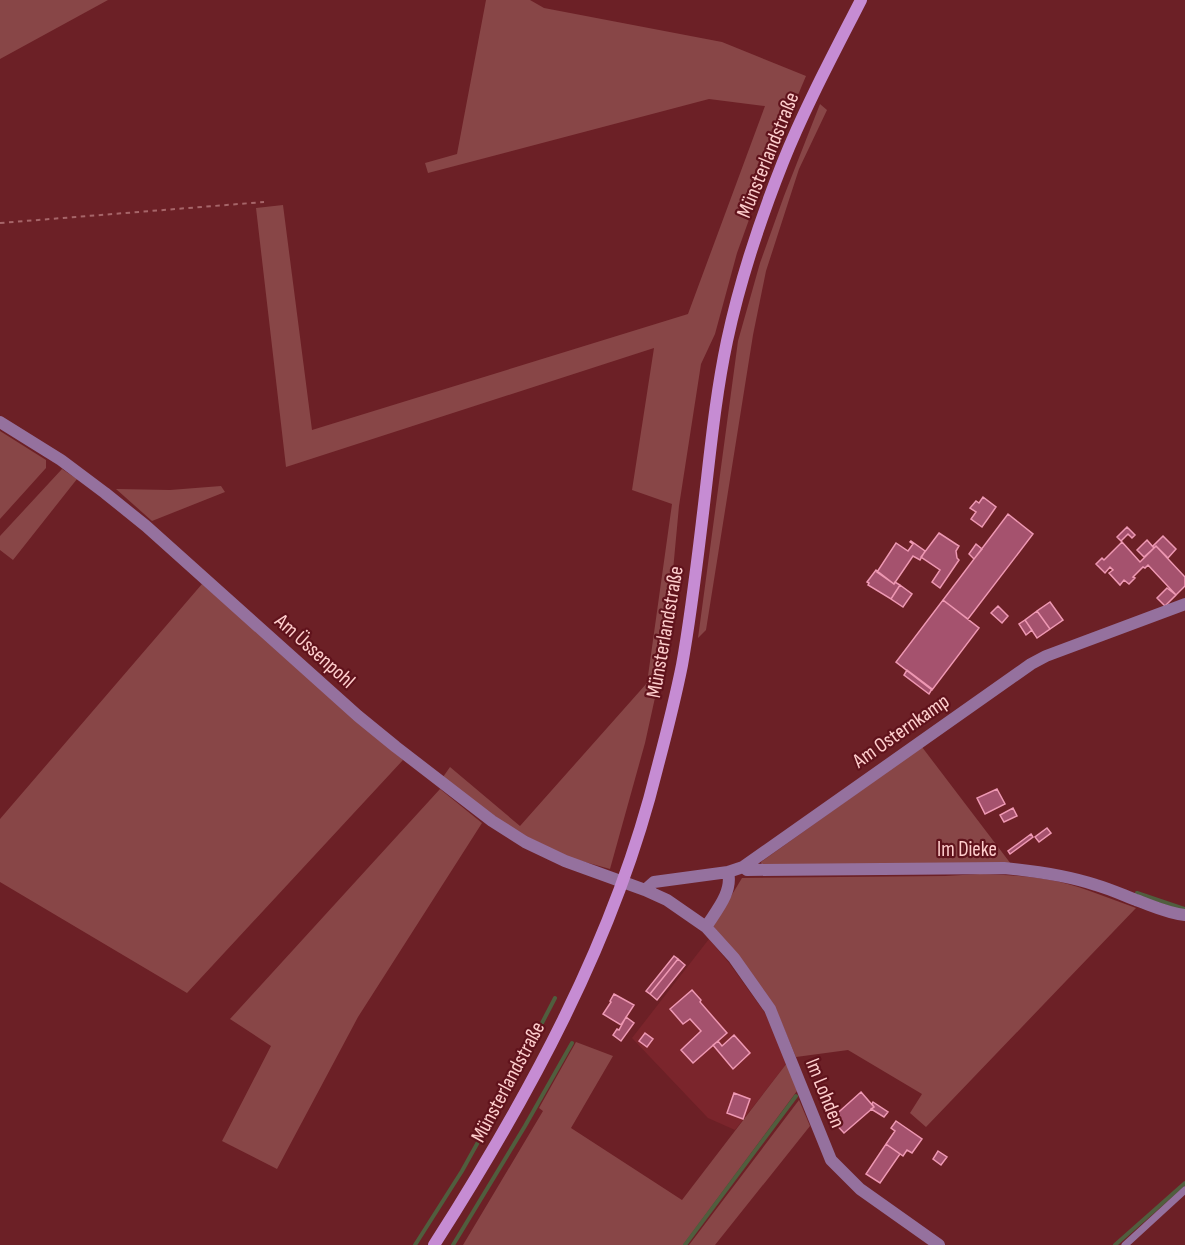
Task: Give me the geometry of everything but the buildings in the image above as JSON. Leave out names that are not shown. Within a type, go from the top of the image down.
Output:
[{"type":"main road","name":"Münsterlandstraße","points":[[434,1245],[478,1177],[527,1091],[582,982],[622,882],[656,773],[681,667],[704,510],[717,398],[727,339],[748,258],[783,161],[822,76],[861,0]]},
{"type":"street","name":"Am Üssenpohl","points":[[0,422],[61,460],[113,499],[358,716],[492,821],[525,842],[565,861],[622,882]]},
{"type":"street","name":"Am Osternkamp","points":[[645,890],[654,882],[728,872],[742,867],[1030,663],[1185,604]]},
{"type":"street","name":"Im Dieke","points":[[742,867],[747,870],[1004,868],[1036,871],[1096,885],[1158,909],[1185,915]]},
{"type":"street","points":[[706,927],[726,895],[728,872]]},
{"type":"street","name":"Im Lohden","points":[[622,882],[666,900],[706,927],[734,958],[770,1009],[831,1160],[860,1189],[939,1245]]},
{"type":"lane","points":[[1125,1245],[1185,1190]]},
{"type":"path","points":[[0,223],[264,202]]},
{"type":"shaded area","points":[[0,0],[108,0],[0,59]]},
{"type":"shaded area","points":[[486,0],[530,0],[544,8],[722,42],[806,76],[787,121],[766,153],[756,178],[755,203],[737,253],[715,334],[701,364],[679,506],[671,592],[658,684],[645,743],[610,869],[567,857],[508,827],[443,777],[450,767],[520,826],[647,683],[672,504],[632,490],[654,348],[286,467],[256,208],[283,205],[312,430],[688,314],[765,106],[709,99],[428,173],[425,163],[457,154]]},
{"type":"shaded area","points":[[820,104],[827,110],[799,169],[766,271],[753,335],[706,630],[698,638],[738,341],[760,263]]},
{"type":"shaded area","points":[[0,431],[46,460],[46,468],[0,519]]},
{"type":"shaded area","points":[[62,469],[77,479],[13,560],[0,550],[0,536]]},
{"type":"shaded area","points":[[221,486],[225,492],[152,521],[116,489],[170,490]]},
{"type":"shaded area","points":[[202,584],[403,760],[187,993],[0,882],[0,819]]},
{"type":"shaded area","points":[[922,747],[1011,864],[762,866],[761,862]]},
{"type":"shaded area","points":[[440,789],[482,823],[358,1017],[277,1169],[222,1141],[271,1046],[230,1019]]},
{"type":"shaded area","points":[[980,874],[1030,877],[1060,882],[1136,908],[926,1127],[910,1113],[922,1094],[848,1050],[796,1057],[774,1005],[713,926],[742,878]]},
{"type":"shaded area","points":[[709,939],[765,1013],[787,1063],[735,1130],[708,1118],[632,1038]]},
{"type":"shaded area","points":[[576,1042],[613,1056],[571,1128],[682,1200],[787,1063],[797,1091],[683,1245],[463,1245],[543,1111],[539,1108]]},
{"type":"shaded area","points":[[799,1100],[810,1126],[715,1245],[689,1245]]},
{"type":"waterway","points":[[1137,893],[1185,909]]},
{"type":"waterway","points":[[415,1245],[462,1171],[555,998]]},
{"type":"waterway","points":[[453,1245],[572,1043]]},
{"type":"waterway","points":[[685,1245],[796,1096]]},
{"type":"waterway","points":[[1115,1245],[1185,1183]]}]
